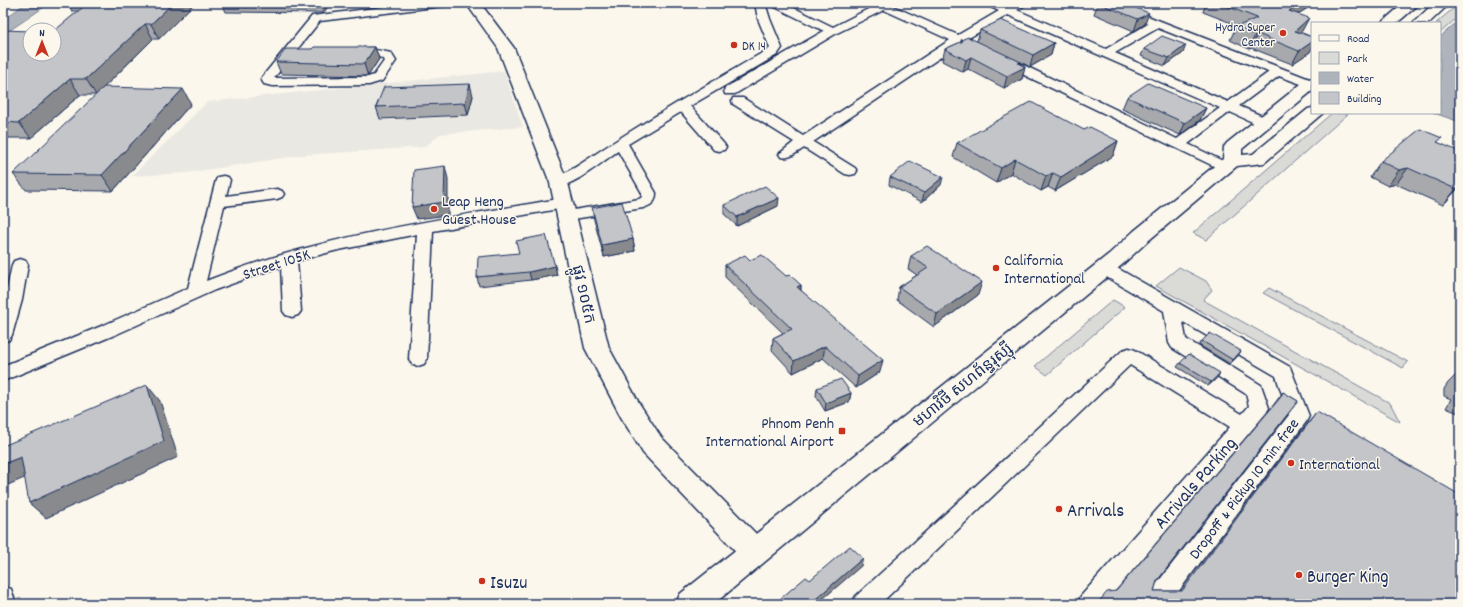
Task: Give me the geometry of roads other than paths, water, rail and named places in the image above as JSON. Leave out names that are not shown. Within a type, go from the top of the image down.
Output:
[{"type":"main road","name":"ផ្លូវ ១០៥ក","points":[[473,3],[506,48],[559,183],[597,348],[630,410],[652,445],[755,552]]},
{"type":"main road","points":[[1389,22],[1412,3]]},
{"type":"main road","points":[[1421,22],[1443,3]]},
{"type":"main road","points":[[1311,84],[1233,147],[1228,164],[1258,159],[1313,114]]},
{"type":"main road","name":"មហាវិថី សហព័ន្ធរុស្ស៊ី","points":[[691,604],[1104,268],[1228,164]]},
{"type":"street","points":[[340,53],[377,53],[387,56],[390,61],[378,78],[369,81],[268,81],[267,79],[316,18],[444,3]]},
{"type":"street","points":[[559,183],[575,175],[621,143],[682,105],[774,52],[776,48],[764,19],[760,3]]},
{"type":"street","points":[[990,3],[1264,122]]},
{"type":"street","points":[[786,154],[881,89],[960,39],[1008,10],[1023,3]]},
{"type":"street","points":[[1104,3],[1311,84]]},
{"type":"street","points":[[777,4],[834,31]]},
{"type":"street","points":[[850,171],[734,96],[834,31],[880,4],[960,39],[1179,144],[1228,164]]},
{"type":"street","points":[[1107,53],[1157,24]]},
{"type":"street","points":[[288,53],[303,53]]},
{"type":"street","points":[[1179,144],[1228,106],[1278,71]]},
{"type":"street","points":[[682,105],[719,146]]},
{"type":"street","name":"Street 105K","points":[[3,374],[195,292],[259,267],[329,246],[426,227],[565,209],[643,203],[649,199],[649,193],[621,143]]},
{"type":"street","points":[[195,292],[223,180]]},
{"type":"street","points":[[218,202],[277,194]]},
{"type":"street","points":[[418,359],[426,227]]},
{"type":"street","points":[[289,259],[292,311]]},
{"type":"street","points":[[3,335],[14,300],[20,265]]},
{"type":"street","points":[[1104,268],[1172,307]]},
{"type":"street","name":"Dropoff & Pickup 10 min. free","points":[[1154,604],[1299,416],[1284,372],[1172,307]]},
{"type":"street","name":"Arrivals Parking","points":[[1089,604],[1259,408],[1254,390],[1178,343],[1172,307]]},
{"type":"street","points":[[864,604],[1129,355],[1243,425]]},
{"type":"street","points":[[3,597],[4,604]]},
{"type":"water","points":[[26,3],[50,3],[3,35],[3,20]]},
{"type":"water","points":[[1460,19],[1460,122],[1437,114],[1441,114],[1441,36]]},
{"type":"place","name":"Hydra Super Center","points":[[1283,33]]},
{"type":"place","name":"DK 14","points":[[734,45]]},
{"type":"place","name":"Leap Heng Guest House","points":[[434,209]]},
{"type":"place","name":"California International","points":[[996,268]]},
{"type":"place","name":"Phnom Penh International Airport","points":[[842,431]]},
{"type":"place","name":"International","points":[[1291,463]]},
{"type":"place","name":"Arrivals","points":[[1059,509]]},
{"type":"place","name":"Burger King","points":[[1299,575]]},
{"type":"place","name":"Isuzu","points":[[482,581]]}]
